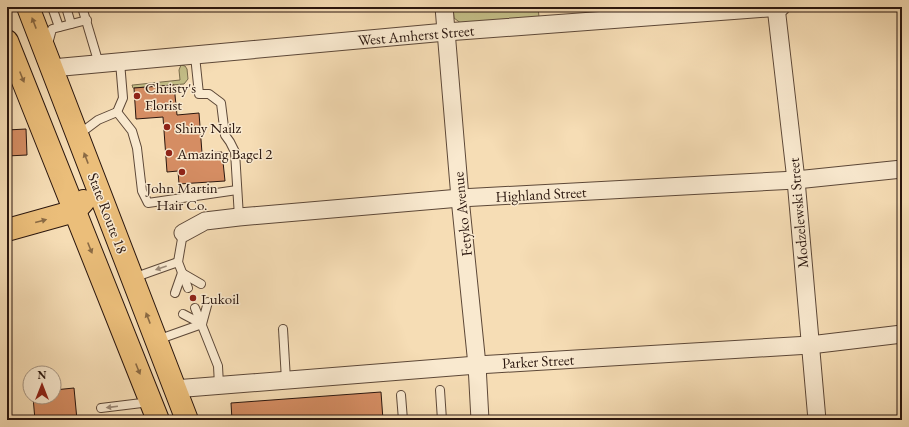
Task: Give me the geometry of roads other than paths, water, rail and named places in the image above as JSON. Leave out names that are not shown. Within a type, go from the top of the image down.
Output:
[{"type":"highway","name":"State Route 18","points":[[28,7],[187,420]]},
{"type":"highway","name":"State Route 18","points":[[7,41],[154,411]]},
{"type":"highway","points":[[7,230],[75,212],[97,186]]},
{"type":"street","name":"Fetyko Avenue","points":[[444,7],[460,198],[477,365],[480,420]]},
{"type":"street","name":"Modzelewski Street","points":[[776,7],[796,180],[817,420]]},
{"type":"street","name":"West Amherst Street","points":[[49,60],[99,64],[446,32],[781,7]]},
{"type":"street","name":"Highland Street","points":[[183,233],[205,221],[460,198],[796,180],[902,169]]},
{"type":"street","name":"Parker Street","points":[[174,389],[477,365],[810,345],[902,334]]},
{"type":"lane","points":[[52,7],[59,27]]},
{"type":"lane","points":[[66,7],[72,24]]},
{"type":"lane","points":[[82,7],[99,64]]},
{"type":"lane","points":[[49,60],[52,29],[87,20]]},
{"type":"lane","points":[[195,56],[199,94],[209,94],[221,103],[225,135],[235,152],[239,218]]},
{"type":"lane","points":[[78,135],[98,120],[117,112],[123,98],[120,62]]},
{"type":"lane","points":[[117,112],[132,131],[137,148],[142,191],[148,203],[237,190]]},
{"type":"lane","points":[[183,233],[178,262],[188,288]]},
{"type":"lane","points":[[132,278],[178,262]]},
{"type":"lane","points":[[182,273],[201,284]]},
{"type":"lane","points":[[175,293],[182,273]]},
{"type":"lane","points":[[202,324],[208,302]]},
{"type":"lane","points":[[195,308],[218,366],[219,385]]},
{"type":"lane","points":[[183,314],[202,324]]},
{"type":"lane","points":[[156,341],[202,324]]},
{"type":"lane","points":[[283,329],[286,380]]},
{"type":"lane","points":[[440,390],[442,420]]},
{"type":"lane","points":[[401,395],[403,420]]},
{"type":"lane","points":[[100,408],[154,411]]},
{"type":"place","name":"Christy's Florist","points":[[137,96]]},
{"type":"place","name":"Shiny Nailz","points":[[167,127]]},
{"type":"place","name":"Amazing Bagel 2","points":[[169,153]]},
{"type":"place","name":"John Martin Hair Co.","points":[[182,172]]},
{"type":"place","name":"Lukoil","points":[[193,298]]}]
